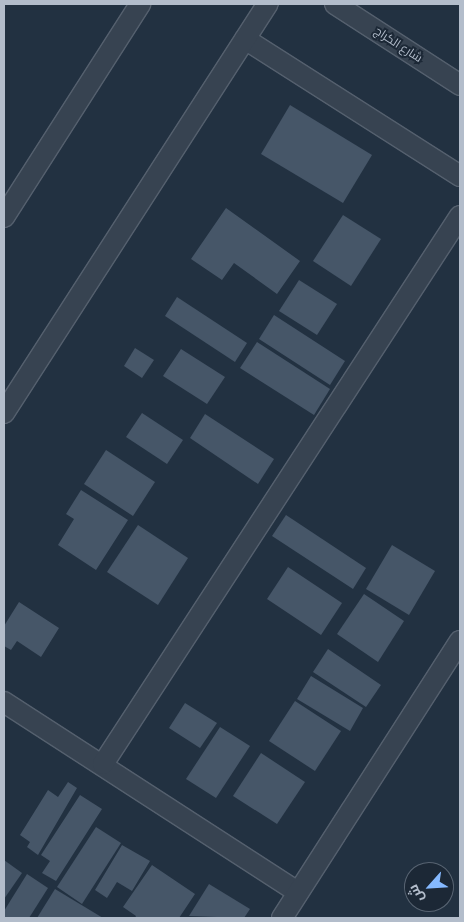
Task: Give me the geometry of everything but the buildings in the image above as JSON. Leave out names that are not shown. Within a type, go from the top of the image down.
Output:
[{"type":"street","points":[[4,217],[140,4]]},
{"type":"street","points":[[4,413],[268,4]]},
{"type":"street","name":"شارع الكراج","points":[[335,4],[460,85]]},
{"type":"street","points":[[245,39],[460,176]]},
{"type":"street","points":[[103,764],[460,216]]},
{"type":"street","points":[[282,918],[460,640]]},
{"type":"street","points":[[4,702],[103,764],[298,892]]}]
